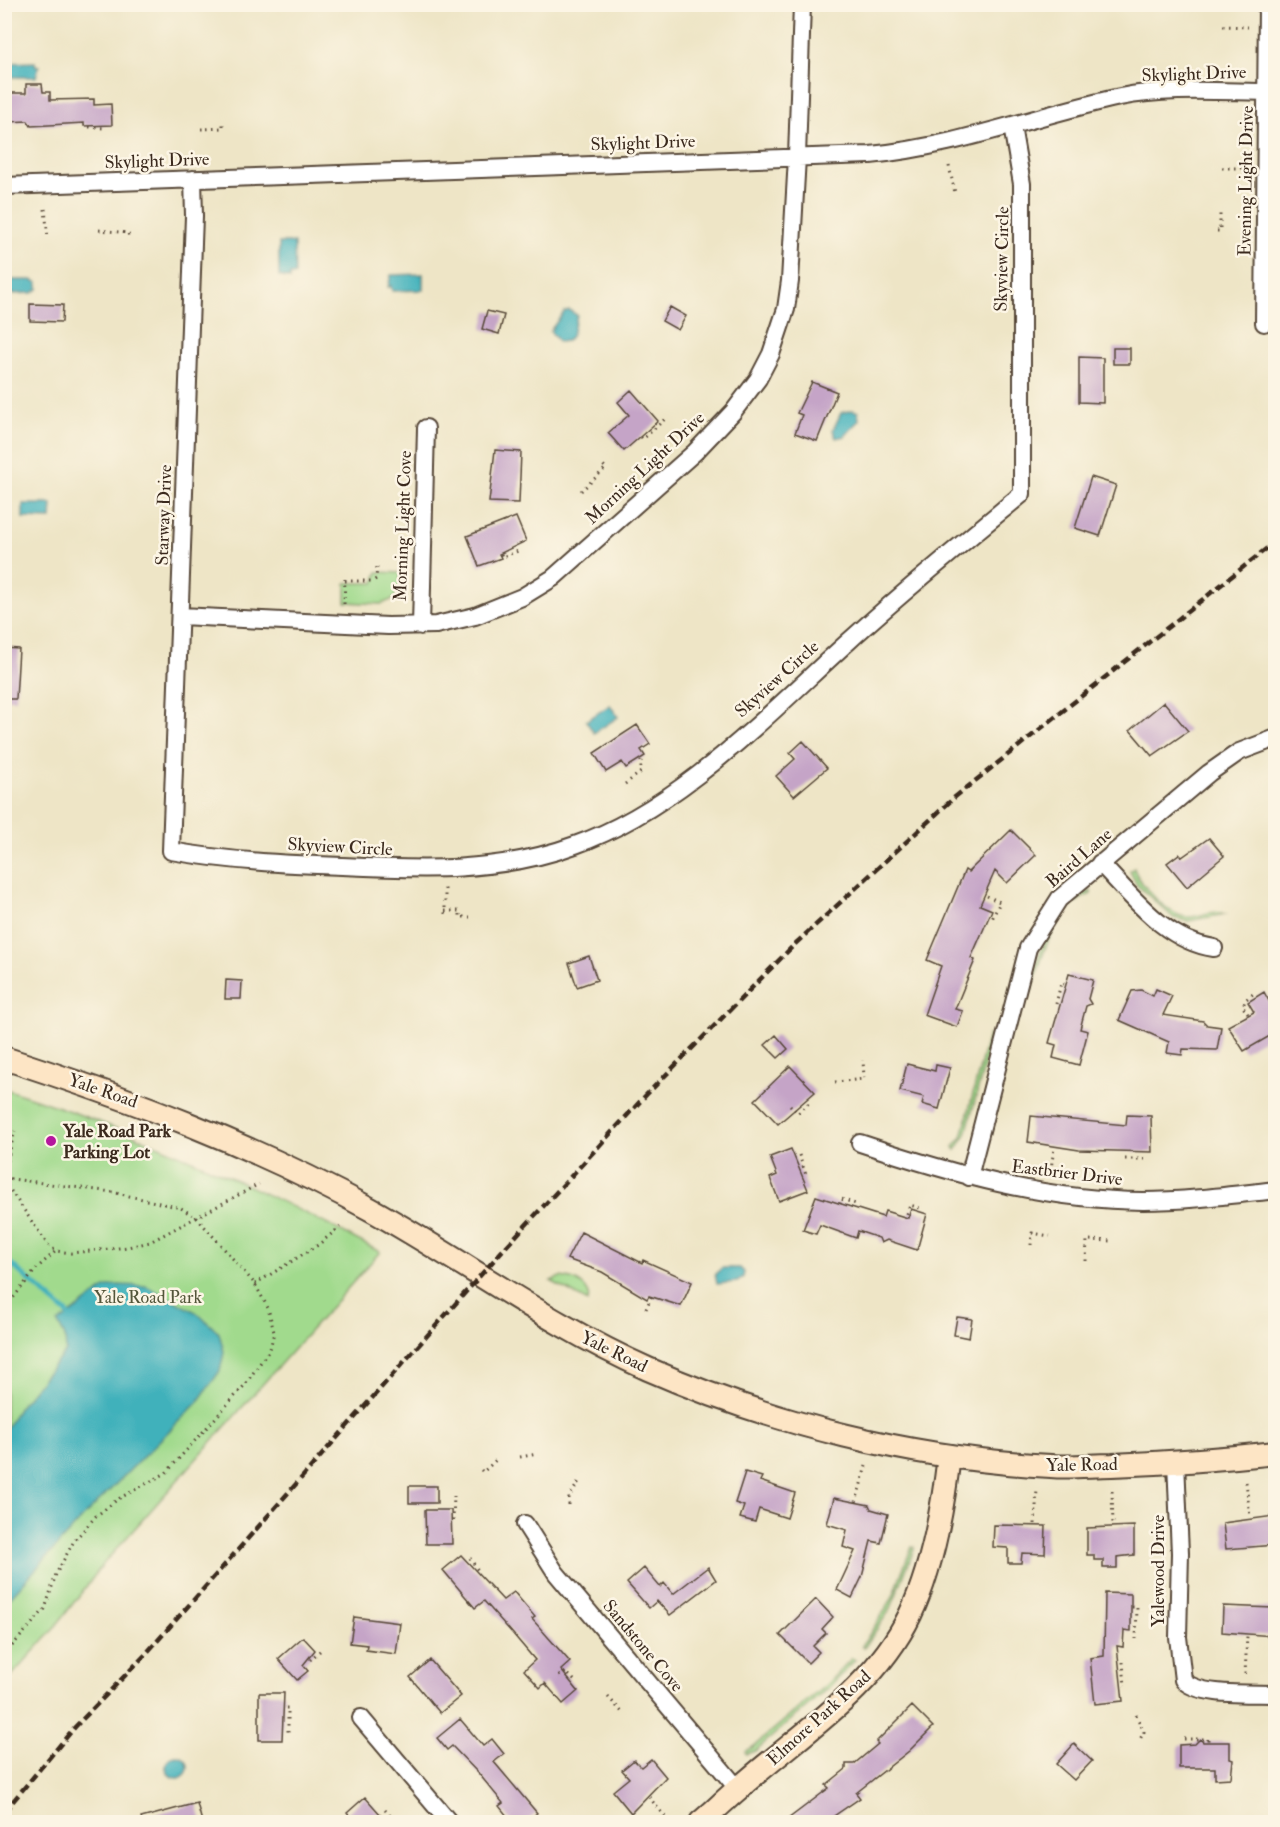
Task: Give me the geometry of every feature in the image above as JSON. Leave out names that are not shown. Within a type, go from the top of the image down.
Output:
[{"type":"main road","name":"Yale Road","points":[[4,1058],[174,1117],[294,1170],[388,1220],[549,1319],[649,1370],[775,1416],[840,1434],[949,1456],[1053,1467],[1176,1462],[1275,1453]]},
{"type":"main road","name":"Elmore Park Road","points":[[701,1822],[862,1683],[901,1630],[922,1585],[945,1489],[949,1456]]},
{"type":"street","name":"Morning Light Drive","points":[[180,616],[421,626],[475,616],[505,605],[537,589],[695,452],[733,412],[765,369],[786,309],[790,282],[797,157],[802,4]]},
{"type":"street","name":"Evening Light Drive","points":[[1264,323],[1271,92],[1267,4]]},
{"type":"street","name":"Skylight Drive","points":[[4,186],[893,153],[1012,126],[1120,97],[1175,91],[1271,92]]},
{"type":"street","name":"Skyview Circle","points":[[171,851],[232,861],[416,870],[454,870],[508,864],[574,846],[644,814],[662,802],[769,714],[875,618],[1022,494],[1022,184],[1012,126]]},
{"type":"street","name":"Starway Drive","points":[[171,851],[194,227],[193,179]]},
{"type":"street","name":"Morning Light Cove","points":[[421,626],[426,428]]},
{"type":"street","name":"Baird Lane","points":[[969,1177],[1018,983],[1032,938],[1059,899],[1219,765],[1245,749],[1275,738]]},
{"type":"street","points":[[1100,863],[1163,926],[1188,942],[1214,948]]},
{"type":"street","name":"Eastbrier Drive","points":[[860,1143],[969,1177],[1037,1192],[1113,1200],[1179,1200],[1275,1190]]},
{"type":"street","name":"Yalewood Drive","points":[[1176,1462],[1180,1553],[1178,1637],[1183,1680],[1191,1686],[1204,1690],[1275,1694]]},
{"type":"street","name":"Sandstone Cove","points":[[525,1524],[556,1573],[738,1789]]},
{"type":"street","points":[[361,1718],[449,1822]]},
{"type":"path","points":[[1223,26],[1248,27]]},
{"type":"path","points":[[201,129],[223,128],[223,123]]},
{"type":"path","points":[[89,127],[103,128]]},
{"type":"path","points":[[949,166],[955,193]]},
{"type":"path","points":[[1222,168],[1247,168]]},
{"type":"path","points":[[45,209],[48,238]]},
{"type":"path","points":[[1217,231],[1220,231],[1220,212]]},
{"type":"path","points":[[99,230],[128,233],[129,237]]},
{"type":"path","points":[[641,437],[643,439],[666,419]]},
{"type":"path","points":[[581,491],[606,468],[603,465]]},
{"type":"path","points":[[501,554],[502,557],[521,550]]},
{"type":"path","points":[[344,604],[345,580],[375,580],[377,566]]},
{"type":"path","points":[[625,784],[641,772],[641,760]]},
{"type":"path","points":[[445,887],[444,912],[460,911],[460,916],[470,916]]},
{"type":"path","points":[[987,896],[1000,902],[992,919]]},
{"type":"path","points":[[1056,1004],[1061,984],[1064,984]]},
{"type":"path","points":[[1248,1014],[1243,1007],[1245,1000],[1253,994]]},
{"type":"path","points":[[835,1082],[864,1079],[863,1060]]},
{"type":"path","points":[[790,1105],[798,1113],[811,1101]]},
{"type":"path","points":[[4,1172],[15,1131]]},
{"type":"path","points":[[1049,1180],[1053,1148]]},
{"type":"path","points":[[799,1155],[806,1175],[804,1176]]},
{"type":"path","points":[[1125,1159],[1144,1159]]},
{"type":"path","points":[[4,1179],[138,1197],[181,1208],[197,1218],[255,1284],[268,1308],[274,1332],[270,1349],[260,1365],[166,1473],[118,1499],[96,1516],[74,1541],[56,1574],[45,1609],[4,1655]]},
{"type":"path","points":[[4,1179],[36,1230],[56,1251],[70,1253],[128,1247],[150,1242],[259,1184]]},
{"type":"path","points":[[840,1204],[841,1199],[859,1205]]},
{"type":"path","points":[[907,1214],[910,1205],[920,1208]]},
{"type":"path","points":[[255,1284],[318,1245],[340,1227]]},
{"type":"path","points":[[1030,1245],[1032,1233],[1050,1236]]},
{"type":"path","points":[[1086,1261],[1087,1240],[1112,1241]]},
{"type":"path","points":[[4,1304],[10,1302],[37,1268],[56,1251]]},
{"type":"path","points":[[646,1309],[652,1295]]},
{"type":"path","points":[[520,1457],[537,1456],[537,1454]]},
{"type":"path","points":[[481,1470],[483,1472],[496,1460]]},
{"type":"path","points":[[856,1502],[866,1466]]},
{"type":"path","points":[[569,1505],[569,1497],[580,1480]]},
{"type":"path","points":[[1246,1482],[1250,1517]]},
{"type":"path","points":[[1035,1524],[1037,1489]]},
{"type":"path","points":[[1112,1491],[1113,1525]]},
{"type":"path","points":[[453,1521],[454,1496]]},
{"type":"path","points":[[470,1558],[479,1572]]},
{"type":"path","points":[[1132,1607],[1137,1607],[1136,1639]]},
{"type":"path","points":[[1245,1674],[1247,1636]]},
{"type":"path","points":[[310,1659],[322,1649]]},
{"type":"path","points":[[1123,1662],[1125,1686]]},
{"type":"path","points":[[560,1676],[566,1672],[575,1681]]},
{"type":"path","points":[[608,1697],[622,1712]]},
{"type":"path","points":[[286,1708],[288,1708],[288,1732]]},
{"type":"path","points":[[1136,1715],[1144,1732],[1139,1741]]},
{"type":"path","points":[[1184,1739],[1208,1739],[1208,1743]]},
{"type":"path","points":[[649,1797],[666,1818]]},
{"type":"path","points":[[385,1810],[396,1822]]},
{"type":"green space","points":[[378,572],[401,573],[400,586],[394,599],[381,604],[346,602],[346,583],[374,583]]},
{"type":"green space","points":[[1134,868],[1148,891],[1173,912],[1188,917],[1215,912],[1225,914],[1188,921],[1174,918],[1137,885],[1130,871]]},
{"type":"green space","points":[[1091,891],[1091,894],[1067,910],[1058,922],[1045,949],[1032,990],[1030,989],[1037,961],[1057,918],[1078,896]]},
{"type":"green space","points":[[988,1035],[992,1036],[966,1134],[956,1150],[954,1147],[962,1137]]},
{"type":"green space","name":"Yale Road Park","points":[[5,1089],[149,1141],[289,1205],[380,1252],[105,1562],[52,1631],[5,1683]]},
{"type":"green space","points":[[560,1277],[581,1284],[589,1294],[588,1302],[551,1281]]},
{"type":"green space","points":[[912,1546],[915,1547],[891,1608],[864,1648],[862,1646],[892,1599]]},
{"type":"green space","points":[[852,1658],[855,1660],[828,1688],[755,1751],[746,1754],[745,1751],[753,1747],[827,1684]]},
{"type":"water","points":[[35,62],[36,66],[39,66],[36,77],[7,77],[6,63]]},
{"type":"water","points":[[279,243],[294,243],[295,275],[290,275],[290,279],[279,276]]},
{"type":"water","points":[[423,274],[423,290],[392,291],[391,286],[388,287],[391,275]]},
{"type":"water","points":[[10,280],[32,280],[38,283],[38,289],[32,293],[11,294],[7,284]]},
{"type":"water","points":[[569,310],[577,315],[572,335],[567,341],[559,342],[550,331],[564,312]]},
{"type":"water","points":[[853,410],[858,412],[859,420],[845,436],[836,438],[833,430],[841,413]]},
{"type":"water","points":[[23,504],[52,504],[51,519],[23,518]]},
{"type":"water","points":[[610,705],[618,717],[594,733],[586,721]]},
{"type":"water","points":[[722,1268],[740,1268],[744,1272],[743,1278],[737,1282],[717,1284],[715,1274]]},
{"type":"water","points":[[115,1285],[146,1286],[196,1312],[219,1333],[224,1352],[220,1371],[197,1403],[85,1515],[5,1603],[5,1430],[19,1407],[66,1351],[65,1337],[58,1323],[105,1288]]},
{"type":"water","points":[[177,1756],[185,1759],[188,1767],[185,1775],[177,1778],[169,1775],[166,1767],[169,1759]]},
{"type":"building","points":[[26,84],[42,84],[43,92],[50,92],[50,100],[94,99],[94,105],[111,104],[112,125],[84,126],[84,123],[31,126],[28,121],[7,122],[6,93],[26,93]]},
{"type":"building","points":[[30,304],[63,305],[62,322],[30,321]]},
{"type":"building","points":[[670,307],[686,316],[678,330],[662,321]]},
{"type":"building","points":[[487,311],[504,315],[499,334],[482,329]]},
{"type":"building","points":[[1113,348],[1130,348],[1130,364],[1113,364]]},
{"type":"building","points":[[1079,357],[1103,358],[1103,403],[1079,402]]},
{"type":"building","points":[[812,382],[837,392],[817,441],[795,433],[802,415],[797,413]]},
{"type":"building","points":[[631,390],[658,421],[624,451],[608,433],[629,415],[618,402]]},
{"type":"building","points":[[495,450],[521,452],[519,503],[489,502]]},
{"type":"building","points":[[1091,477],[1116,485],[1100,536],[1075,528]]},
{"type":"building","points":[[516,517],[526,541],[499,554],[501,558],[479,566],[467,536]]},
{"type":"building","points":[[4,648],[19,649],[16,699],[4,699]]},
{"type":"building","points":[[1164,702],[1188,731],[1152,756],[1130,730]]},
{"type":"building","points":[[637,725],[650,744],[641,750],[645,756],[626,768],[622,762],[606,772],[594,753]]},
{"type":"building","points":[[803,741],[827,768],[794,796],[776,776],[795,759],[790,753]]},
{"type":"building","points":[[1011,830],[1036,855],[1007,883],[995,871],[980,905],[992,910],[971,958],[975,960],[955,1009],[963,1011],[957,1027],[924,1015],[941,966],[927,960],[965,870],[968,872]]},
{"type":"building","points":[[1209,838],[1224,856],[1187,887],[1167,863],[1179,854],[1182,857]]},
{"type":"building","points":[[589,956],[597,980],[577,987],[569,963]]},
{"type":"building","points":[[1069,974],[1093,980],[1088,999],[1091,1004],[1086,1006],[1080,1029],[1088,1031],[1079,1065],[1053,1058],[1056,1045],[1049,1043]]},
{"type":"building","points":[[226,980],[242,981],[241,999],[225,999]]},
{"type":"building","points":[[1156,989],[1172,996],[1163,1015],[1203,1021],[1207,1025],[1221,1027],[1217,1050],[1183,1049],[1182,1055],[1167,1053],[1169,1042],[1119,1020],[1132,991],[1141,990],[1153,996]]},
{"type":"building","points":[[1264,992],[1275,1012],[1275,1033],[1244,1051],[1228,1026],[1254,1012],[1248,1002]]},
{"type":"building","points":[[776,1035],[788,1049],[778,1058],[765,1045]]},
{"type":"building","points":[[907,1064],[935,1071],[936,1065],[950,1068],[939,1109],[922,1104],[924,1097],[900,1091]]},
{"type":"building","points":[[790,1066],[815,1092],[778,1124],[755,1100]]},
{"type":"building","points":[[1127,1115],[1151,1116],[1152,1152],[1079,1150],[1028,1142],[1031,1116],[1126,1125]]},
{"type":"building","points":[[791,1149],[808,1190],[779,1201],[770,1178],[777,1175],[770,1157]]},
{"type":"building","points":[[816,1196],[883,1217],[885,1211],[908,1218],[911,1209],[927,1214],[917,1250],[887,1240],[881,1243],[879,1238],[858,1231],[856,1238],[820,1225],[816,1234],[803,1230]]},
{"type":"building","points":[[581,1232],[642,1263],[643,1260],[692,1282],[681,1306],[649,1296],[647,1299],[602,1272],[567,1259]]},
{"type":"building","points":[[957,1317],[972,1319],[969,1338],[954,1335]]},
{"type":"building","points":[[745,1472],[762,1477],[760,1481],[795,1493],[787,1518],[759,1509],[755,1522],[740,1518],[744,1506],[735,1503]]},
{"type":"building","points":[[409,1486],[437,1486],[437,1503],[409,1503]]},
{"type":"building","points":[[834,1498],[869,1505],[871,1509],[888,1514],[881,1543],[871,1541],[862,1577],[852,1598],[837,1590],[855,1551],[843,1547],[847,1530],[827,1524]]},
{"type":"building","points":[[425,1510],[451,1510],[452,1544],[426,1544]]},
{"type":"building","points":[[1274,1516],[1275,1545],[1226,1549],[1223,1523]]},
{"type":"building","points":[[994,1525],[1046,1526],[1045,1554],[1022,1553],[1021,1563],[1008,1563],[1008,1548],[993,1547]]},
{"type":"building","points":[[1134,1526],[1134,1555],[1117,1557],[1117,1568],[1103,1568],[1103,1560],[1094,1560],[1094,1555],[1087,1555],[1087,1528]]},
{"type":"building","points":[[461,1555],[503,1600],[514,1592],[535,1617],[532,1619],[570,1662],[561,1670],[578,1691],[563,1704],[545,1683],[540,1688],[524,1670],[535,1660],[484,1601],[475,1608],[443,1570]]},
{"type":"building","points":[[708,1567],[716,1580],[670,1615],[657,1601],[649,1608],[627,1583],[644,1568],[660,1587],[664,1583],[673,1594]]},
{"type":"building","points":[[1105,1593],[1131,1594],[1131,1631],[1124,1630],[1123,1647],[1117,1646],[1123,1701],[1095,1704],[1090,1658],[1104,1656]]},
{"type":"building","points":[[816,1599],[833,1617],[822,1629],[826,1633],[813,1646],[819,1652],[808,1663],[780,1635]]},
{"type":"building","points":[[1223,1606],[1274,1608],[1273,1636],[1222,1632]]},
{"type":"building","points":[[354,1617],[400,1623],[396,1654],[366,1650],[367,1645],[350,1643]]},
{"type":"building","points":[[303,1637],[315,1650],[303,1665],[308,1671],[297,1680],[278,1659]]},
{"type":"building","points":[[430,1660],[461,1696],[440,1713],[410,1677]]},
{"type":"building","points":[[259,1693],[284,1693],[282,1740],[259,1740]]},
{"type":"building","points":[[912,1706],[933,1727],[909,1751],[856,1793],[860,1798],[825,1822],[784,1822],[829,1788],[826,1785],[846,1769],[846,1764],[854,1764],[878,1744],[876,1742]]},
{"type":"building","points":[[460,1719],[483,1746],[492,1739],[504,1754],[494,1762],[537,1813],[526,1822],[512,1822],[499,1806],[503,1803],[479,1774],[452,1746],[447,1750],[437,1738]]},
{"type":"building","points":[[1200,1739],[1203,1742],[1230,1742],[1230,1759],[1233,1760],[1231,1778],[1215,1779],[1215,1768],[1179,1768],[1179,1745],[1195,1744]]},
{"type":"building","points":[[1074,1744],[1092,1761],[1074,1780],[1056,1764]]},
{"type":"building","points":[[651,1759],[666,1777],[631,1813],[613,1791],[629,1778],[622,1770],[634,1760],[641,1767]]},
{"type":"building","points":[[365,1797],[386,1822],[355,1822],[347,1813]]},
{"type":"building","points":[[197,1803],[202,1822],[142,1822],[141,1818]]},
{"type":"waterway","points":[[4,1258],[69,1315]]},
{"type":"railway","points":[[4,1812],[75,1727],[144,1656],[502,1251],[647,1094],[795,944],[955,797],[1276,541]]},
{"type":"place","name":"Yale Road Park Parking Lot","points":[[51,1141]]}]
